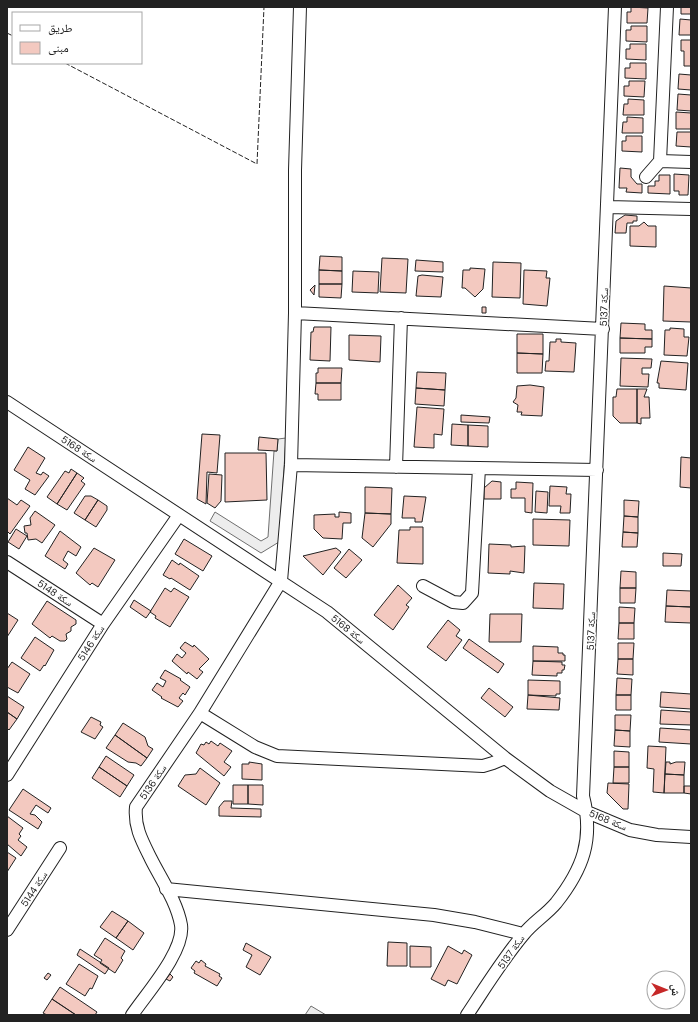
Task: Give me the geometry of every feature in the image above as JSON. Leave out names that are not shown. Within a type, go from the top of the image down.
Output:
[{"type":"street","points":[[281,581],[291,465],[295,170],[300,7]]},
{"type":"street","name":"سكة 5137","points":[[467,1015],[523,934],[555,904],[579,866],[587,843],[587,812],[583,796],[615,7]]},
{"type":"street","points":[[646,177],[660,161],[667,7]]},
{"type":"street","points":[[660,161],[691,162]]},
{"type":"street","points":[[608,207],[691,209]]},
{"type":"street","points":[[294,313],[603,329]]},
{"type":"street","points":[[396,466],[401,318]]},
{"type":"street","name":"سكة 5168","points":[[7,402],[327,612],[505,758],[550,792],[587,812],[630,830],[657,835],[691,837]]},
{"type":"street","points":[[291,465],[597,470]]},
{"type":"street","points":[[423,586],[453,602],[463,603],[472,593],[479,468]]},
{"type":"street","name":"سكة 5146","points":[[7,775],[103,624],[179,515]]},
{"type":"street","name":"سكة 5148","points":[[7,562],[103,624]]},
{"type":"street","name":"سكة 5136","points":[[132,1015],[173,955],[179,941],[181,927],[166,888],[139,836],[134,820],[136,807],[200,713],[281,581]]},
{"type":"street","points":[[200,713],[255,747],[277,756],[483,766],[493,764],[505,758]]},
{"type":"street","name":"سكة 5144","points":[[7,930],[60,848]]},
{"type":"street","points":[[166,888],[434,915],[475,922],[523,934]]},
{"type":"shaded area","points":[[286,438],[279,542],[261,553],[210,521],[215,512],[261,541],[268,537],[274,451],[277,451],[278,439]]},
{"type":"shaded area","points":[[311,1006],[326,1015],[305,1015]]},
{"type":"building","points":[[631,7],[648,8],[647,23],[627,23],[627,12],[631,12]]},
{"type":"building","points":[[681,7],[691,7],[691,14],[681,14]]},
{"type":"building","points":[[680,19],[691,20],[691,35],[679,35]]},
{"type":"building","points":[[631,26],[647,26],[647,42],[626,41],[626,30],[631,30]]},
{"type":"building","points":[[681,40],[691,40],[691,66],[684,66],[684,51],[681,51]]},
{"type":"building","points":[[630,44],[646,44],[646,60],[626,59],[626,49],[630,49]]},
{"type":"building","points":[[630,63],[646,63],[646,79],[625,78],[625,68],[630,68]]},
{"type":"building","points":[[679,74],[691,75],[691,90],[678,89]]},
{"type":"building","points":[[629,81],[645,81],[644,97],[624,96],[624,86],[629,86]]},
{"type":"building","points":[[678,94],[691,95],[691,111],[677,110]]},
{"type":"building","points":[[628,99],[644,100],[644,115],[623,115],[624,104],[628,104]]},
{"type":"building","points":[[676,112],[691,113],[691,129],[676,129]]},
{"type":"building","points":[[627,117],[643,118],[643,133],[622,133],[623,122],[627,122]]},
{"type":"building","points":[[677,132],[691,132],[691,147],[676,146]]},
{"type":"building","points":[[626,136],[642,136],[642,152],[622,151],[622,141],[626,141]]},
{"type":"building","points":[[620,168],[631,169],[631,177],[637,184],[642,184],[642,193],[626,192],[627,188],[619,188]]},
{"type":"building","points":[[674,174],[689,175],[688,195],[679,195],[679,191],[674,191]]},
{"type":"building","points":[[659,175],[670,175],[670,194],[648,193],[648,186],[655,186],[655,181],[659,181]]},
{"type":"building","points":[[625,215],[637,216],[637,221],[627,223],[626,233],[615,233],[616,221]]},
{"type":"building","points":[[644,222],[648,226],[656,226],[656,247],[630,246],[630,226],[639,226]]},
{"type":"building","points":[[320,256],[342,257],[342,271],[319,270]]},
{"type":"building","points":[[382,258],[408,259],[406,293],[380,292]]},
{"type":"building","points":[[416,260],[443,262],[443,272],[415,271]]},
{"type":"building","points":[[493,262],[521,263],[520,298],[492,297]]},
{"type":"building","points":[[470,268],[485,269],[483,289],[475,297],[465,288],[462,288],[463,270],[470,270]]},
{"type":"building","points":[[319,270],[342,271],[342,284],[319,284]]},
{"type":"building","points":[[524,270],[547,271],[546,278],[550,278],[547,306],[523,304]]},
{"type":"building","points":[[353,271],[379,272],[378,293],[352,292]]},
{"type":"building","points":[[418,276],[443,277],[441,297],[416,296]]},
{"type":"building","points":[[319,284],[342,284],[341,298],[319,297]]},
{"type":"building","points":[[315,285],[314,295],[310,290]]},
{"type":"building","points":[[664,286],[691,288],[691,322],[663,321]]},
{"type":"building","points":[[482,307],[486,307],[486,313],[482,313]]},
{"type":"building","points":[[621,323],[645,324],[645,330],[652,330],[652,339],[620,338]]},
{"type":"building","points":[[314,327],[331,327],[330,361],[310,360],[311,332],[313,332]]},
{"type":"building","points":[[670,328],[684,329],[684,337],[689,337],[687,356],[664,355],[665,330],[670,330]]},
{"type":"building","points":[[517,334],[543,334],[543,354],[517,353]]},
{"type":"building","points":[[349,335],[381,336],[380,362],[349,360]]},
{"type":"building","points":[[620,338],[652,339],[652,347],[645,347],[645,353],[620,353]]},
{"type":"building","points":[[556,339],[561,339],[561,342],[576,343],[574,372],[545,371],[546,361],[549,361],[550,342],[556,342]]},
{"type":"building","points":[[517,353],[543,354],[542,373],[517,373]]},
{"type":"building","points":[[621,358],[652,359],[651,368],[642,368],[642,374],[649,374],[648,387],[620,386]]},
{"type":"building","points":[[661,361],[688,363],[686,390],[659,388],[659,383],[657,383]]},
{"type":"building","points":[[318,368],[342,368],[341,383],[316,383],[316,373],[318,373]]},
{"type":"building","points":[[417,372],[446,373],[445,390],[416,388]]},
{"type":"building","points":[[316,383],[341,383],[341,400],[318,400],[318,394],[315,394]]},
{"type":"building","points":[[530,385],[544,387],[542,416],[521,415],[522,412],[517,412],[518,405],[513,402],[516,398],[517,386]]},
{"type":"building","points":[[416,388],[445,390],[444,406],[415,404]]},
{"type":"building","points":[[617,389],[637,389],[637,423],[620,423],[613,416],[613,397],[616,397]]},
{"type":"building","points":[[637,389],[647,389],[644,397],[649,397],[650,418],[641,418],[641,424],[637,423]]},
{"type":"building","points":[[417,407],[444,409],[442,435],[434,434],[434,448],[414,447]]},
{"type":"building","points":[[461,415],[490,417],[489,423],[461,422]]},
{"type":"building","points":[[452,424],[468,425],[468,446],[451,445]]},
{"type":"building","points":[[468,425],[488,426],[488,447],[468,446]]},
{"type":"building","points":[[202,434],[220,435],[217,473],[207,472],[206,504],[197,499]]},
{"type":"building","points":[[259,437],[278,439],[277,451],[258,450]]},
{"type":"building","points":[[28,447],[45,458],[36,473],[41,475],[43,472],[49,476],[35,495],[25,489],[30,480],[14,470]]},
{"type":"building","points":[[225,453],[266,453],[267,500],[225,502]]},
{"type":"building","points":[[681,457],[691,458],[691,488],[680,487]]},
{"type":"building","points":[[71,469],[77,473],[57,504],[47,497],[65,471],[69,473]]},
{"type":"building","points":[[77,473],[84,478],[81,481],[85,484],[67,510],[57,504]]},
{"type":"building","points":[[209,474],[222,475],[221,501],[215,508],[207,503]]},
{"type":"building","points":[[492,481],[501,482],[501,499],[484,499],[484,488]]},
{"type":"building","points":[[516,482],[533,483],[532,513],[525,512],[525,498],[511,498],[511,489],[516,489]]},
{"type":"building","points":[[550,486],[567,487],[566,494],[571,494],[570,513],[560,513],[561,506],[549,506]]},
{"type":"building","points":[[365,487],[392,488],[391,514],[365,513]]},
{"type":"building","points":[[536,491],[548,492],[547,513],[535,512]]},
{"type":"building","points":[[85,496],[91,496],[98,500],[85,520],[74,513]]},
{"type":"building","points":[[404,496],[426,497],[422,522],[415,522],[415,518],[402,518]]},
{"type":"building","points":[[7,498],[17,505],[21,500],[30,506],[10,534],[7,531]]},
{"type":"building","points":[[98,500],[107,506],[107,510],[96,527],[85,520]]},
{"type":"building","points":[[624,500],[639,501],[638,517],[624,516]]},
{"type":"building","points":[[35,511],[55,525],[42,543],[36,539],[28,540],[27,533],[25,533],[24,526],[31,525],[30,518]]},
{"type":"building","points":[[339,512],[351,513],[351,523],[343,523],[342,539],[323,538],[314,529],[314,515],[335,514],[335,517],[339,517]]},
{"type":"building","points":[[365,513],[391,514],[391,524],[373,547],[362,538]]},
{"type":"building","points":[[624,516],[638,517],[638,533],[623,532]]},
{"type":"building","points":[[533,519],[570,520],[569,546],[533,545]]},
{"type":"building","points":[[410,527],[423,527],[423,564],[397,563],[399,530],[410,530]]},
{"type":"building","points":[[16,529],[27,536],[19,549],[8,542]]},
{"type":"building","points":[[60,531],[81,547],[76,556],[68,551],[63,560],[68,564],[65,569],[45,556]]},
{"type":"building","points":[[623,532],[638,533],[637,547],[622,547]]},
{"type":"building","points":[[184,539],[212,556],[203,571],[175,554]]},
{"type":"building","points":[[489,544],[511,545],[511,547],[525,546],[524,573],[510,571],[510,574],[488,573]]},
{"type":"building","points":[[94,548],[115,560],[98,587],[92,583],[90,585],[76,573]]},
{"type":"building","points":[[336,548],[341,552],[323,575],[303,556]]},
{"type":"building","points":[[349,549],[362,560],[346,578],[334,568]]},
{"type":"building","points":[[663,553],[682,554],[681,566],[663,566]]},
{"type":"building","points":[[172,560],[179,565],[180,563],[199,576],[190,590],[171,578],[170,579],[163,575]]},
{"type":"building","points":[[621,571],[636,572],[636,588],[620,588]]},
{"type":"building","points":[[534,583],[564,584],[563,609],[533,608]]},
{"type":"building","points":[[398,585],[412,598],[406,605],[409,607],[393,630],[374,615]]},
{"type":"building","points":[[165,588],[171,592],[174,588],[189,597],[170,627],[155,618],[156,616],[150,612]]},
{"type":"building","points":[[620,588],[636,588],[635,603],[620,603]]},
{"type":"building","points":[[667,590],[691,591],[691,607],[666,606]]},
{"type":"building","points":[[134,600],[151,611],[146,618],[130,607]]},
{"type":"building","points":[[47,601],[76,620],[76,624],[71,627],[71,631],[66,634],[67,639],[65,641],[60,641],[52,636],[50,638],[32,624]]},
{"type":"building","points":[[666,606],[691,607],[691,623],[665,622]]},
{"type":"building","points":[[619,607],[635,608],[634,623],[619,623]]},
{"type":"building","points":[[7,613],[18,620],[7,637]]},
{"type":"building","points":[[490,614],[522,614],[521,642],[489,642]]},
{"type":"building","points":[[448,620],[460,630],[456,636],[462,640],[446,661],[427,647]]},
{"type":"building","points":[[619,623],[634,623],[634,639],[618,639]]},
{"type":"building","points":[[35,637],[54,650],[45,666],[44,665],[40,671],[21,658]]},
{"type":"building","points":[[469,639],[504,664],[498,673],[463,648]]},
{"type":"building","points":[[185,642],[193,647],[194,645],[209,659],[199,669],[203,672],[197,679],[188,672],[187,674],[172,661],[177,654],[182,658],[186,653],[180,648]]},
{"type":"building","points":[[618,643],[634,643],[633,659],[618,659]]},
{"type":"building","points":[[533,646],[558,647],[558,653],[563,653],[563,655],[565,655],[565,661],[533,661]]},
{"type":"building","points":[[618,659],[633,659],[633,675],[617,674]]},
{"type":"building","points":[[533,661],[562,662],[562,665],[565,665],[564,670],[562,670],[562,673],[557,673],[557,676],[532,675]]},
{"type":"building","points":[[12,662],[30,674],[18,693],[7,687],[7,669]]},
{"type":"building","points":[[165,670],[181,679],[180,680],[190,687],[185,695],[183,693],[179,698],[183,701],[178,707],[161,698],[162,697],[152,690],[157,683],[163,687],[166,681],[160,678]]},
{"type":"building","points":[[617,678],[632,679],[631,695],[616,695]]},
{"type":"building","points":[[528,680],[560,681],[560,694],[556,694],[556,696],[528,695]]},
{"type":"building","points":[[489,688],[513,707],[505,717],[481,698]]},
{"type":"building","points":[[661,692],[691,694],[691,709],[660,707]]},
{"type":"building","points":[[528,695],[560,698],[559,710],[527,709]]},
{"type":"building","points":[[616,695],[631,695],[631,710],[616,710]]},
{"type":"building","points":[[7,696],[24,707],[17,719],[7,712]]},
{"type":"building","points":[[661,710],[691,712],[691,725],[660,724]]},
{"type":"building","points":[[7,712],[17,719],[9,730],[7,728]]},
{"type":"building","points":[[615,715],[631,715],[630,731],[615,730]]},
{"type":"building","points":[[91,717],[101,722],[100,725],[103,727],[95,739],[81,732]]},
{"type":"building","points":[[123,723],[145,737],[148,746],[153,749],[147,758],[115,735]]},
{"type":"building","points":[[660,728],[691,730],[691,744],[659,742]]},
{"type":"building","points":[[615,730],[630,731],[630,747],[614,746]]},
{"type":"building","points":[[115,735],[147,758],[141,766],[136,763],[128,762],[106,748]]},
{"type":"building","points":[[211,741],[218,746],[220,743],[232,751],[224,762],[231,767],[224,776],[196,753],[201,744],[204,745],[206,742],[209,744]]},
{"type":"building","points":[[648,746],[666,747],[664,793],[653,792],[654,769],[647,768]]},
{"type":"building","points":[[614,751],[629,752],[629,767],[614,767]]},
{"type":"building","points":[[106,756],[134,775],[127,786],[99,767]]},
{"type":"building","points":[[249,762],[262,764],[262,780],[242,779],[242,764],[249,764]]},
{"type":"building","points":[[666,762],[670,762],[670,764],[685,762],[684,775],[665,774]]},
{"type":"building","points":[[99,767],[127,786],[120,797],[92,778]]},
{"type":"building","points":[[614,767],[629,767],[629,783],[613,783]]},
{"type":"building","points":[[200,768],[220,783],[206,805],[178,786],[185,775],[196,774]]},
{"type":"building","points":[[665,774],[684,775],[684,793],[664,793]]},
{"type":"building","points":[[608,783],[629,784],[628,809],[623,809],[607,793]]},
{"type":"building","points":[[233,785],[248,785],[248,804],[233,804]]},
{"type":"building","points":[[248,785],[263,785],[263,805],[248,804]]},
{"type":"building","points":[[684,786],[691,786],[691,794],[684,793]]},
{"type":"building","points":[[23,789],[51,808],[48,813],[36,805],[30,814],[35,815],[42,822],[38,829],[9,810]]},
{"type":"building","points":[[224,801],[232,801],[231,808],[261,809],[261,817],[219,816],[219,807]]},
{"type":"building","points":[[7,816],[23,828],[19,834],[21,836],[18,840],[27,847],[21,856],[7,844]]},
{"type":"building","points":[[7,852],[16,858],[7,872]]},
{"type":"building","points":[[112,911],[128,921],[116,938],[100,927]]},
{"type":"building","points":[[128,921],[144,933],[133,950],[116,938]]},
{"type":"building","points":[[105,938],[125,951],[121,958],[123,960],[115,973],[100,963],[102,960],[94,955]]},
{"type":"building","points":[[388,942],[407,943],[407,966],[387,966]]},
{"type":"building","points":[[246,943],[271,957],[260,975],[246,967],[252,955],[243,950]]},
{"type":"building","points":[[410,946],[431,947],[431,967],[410,967]]},
{"type":"building","points":[[448,946],[462,954],[464,950],[472,955],[457,984],[448,980],[445,986],[431,979]]},
{"type":"building","points":[[80,949],[109,968],[105,974],[77,955]]},
{"type":"building","points":[[201,960],[206,964],[205,966],[220,974],[219,976],[222,978],[217,986],[194,973],[195,971],[191,968],[196,961],[199,963]]},
{"type":"building","points":[[79,964],[98,976],[92,989],[90,988],[85,996],[66,984]]},
{"type":"building","points":[[48,973],[51,975],[47,980],[44,978]]},
{"type":"building","points":[[170,974],[173,977],[170,981],[166,979]]},
{"type":"building","points":[[60,987],[97,1012],[95,1015],[76,1015],[52,999]]},
{"type":"building","points":[[52,999],[76,1015],[47,1015],[43,1013]]},
{"type":"fence","points":[[67,64],[257,164],[264,7]]},
{"type":"fence","points":[[7,33],[12,36]]}]
